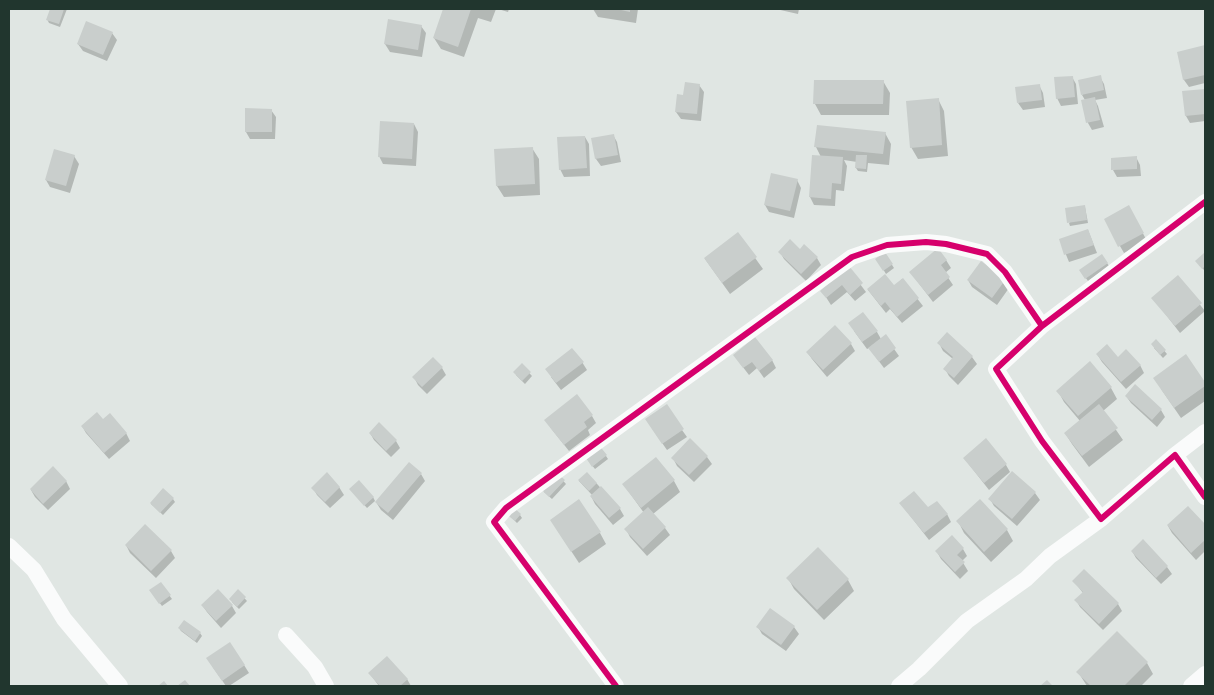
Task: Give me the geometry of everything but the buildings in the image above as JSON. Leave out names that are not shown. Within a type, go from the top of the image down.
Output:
[{"type":"street","points":[[1101,519],[1042,441],[996,369],[1042,326],[1205,202]]},
{"type":"street","points":[[616,686],[494,522],[506,508],[852,257],[887,245],[926,242],[987,254],[1005,272],[1042,326]]},
{"type":"street","points":[[899,686],[919,669],[966,621],[1026,579],[1050,556],[1101,519],[1175,455],[1205,432]]},
{"type":"street","points":[[1175,455],[1205,497]]},
{"type":"street","points":[[9,546],[34,570],[64,619],[120,686]]},
{"type":"street","points":[[286,635],[315,667],[326,686]]},
{"type":"street","points":[[1191,686],[1205,674]]},
{"type":"cycle path","points":[[1205,202],[1042,326],[996,369],[1042,441],[1101,519],[1175,455],[1205,497]]},
{"type":"cycle path","points":[[616,686],[494,522],[506,508],[852,257],[887,245],[926,242],[946,244],[987,254],[1005,272],[1042,326]]}]
